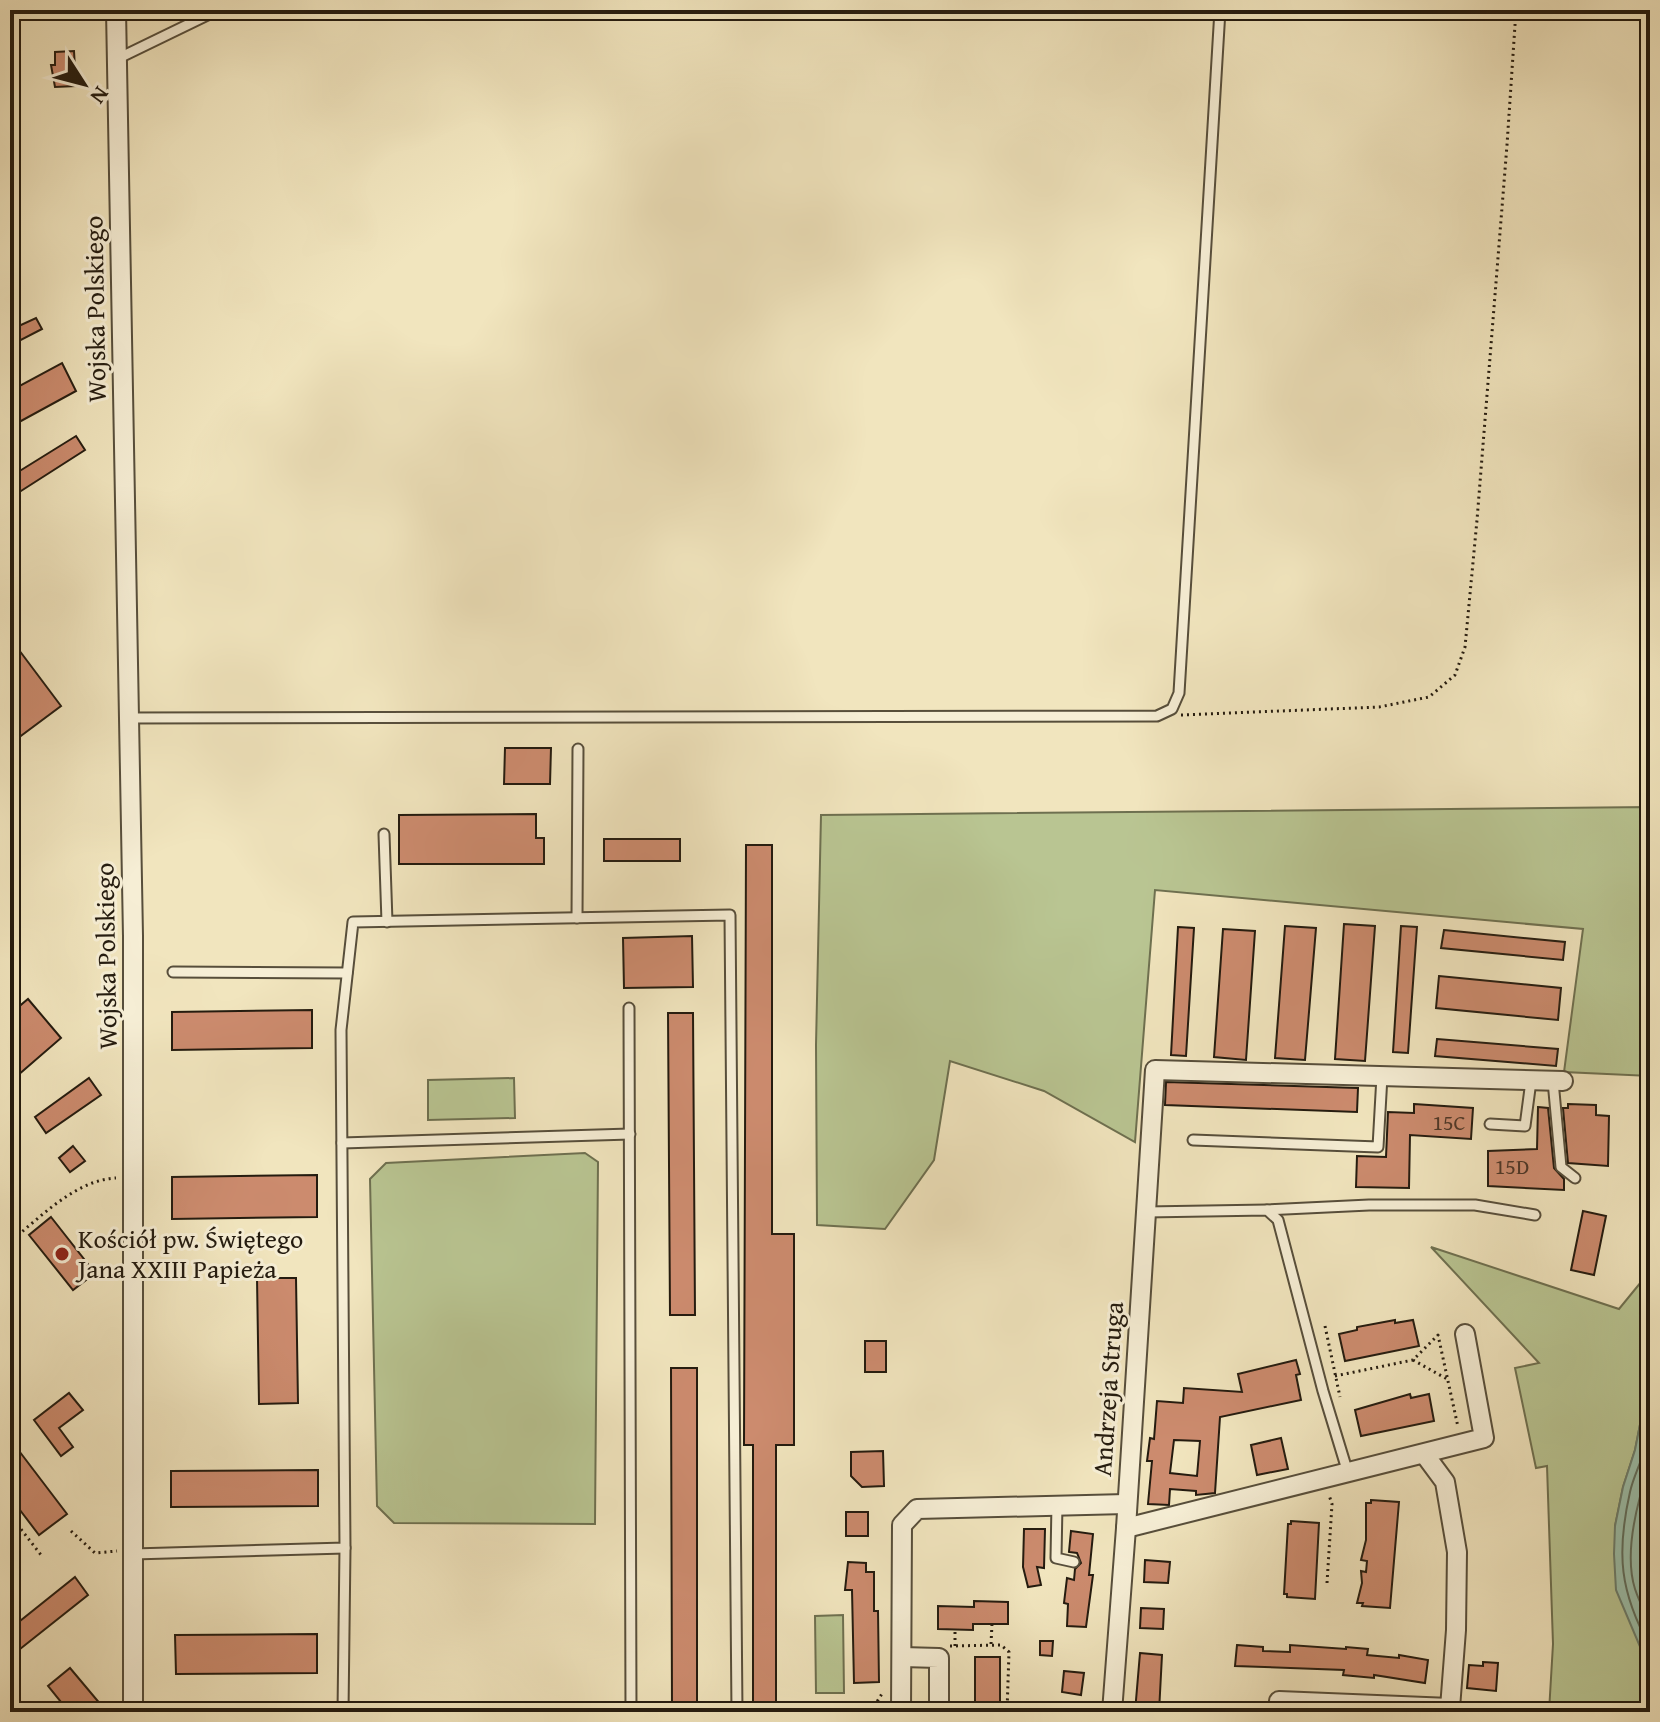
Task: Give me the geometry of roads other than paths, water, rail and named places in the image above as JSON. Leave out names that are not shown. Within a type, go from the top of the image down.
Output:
[{"type":"street","name":"Wojska Polskiego","points":[[116,10],[133,951],[127,1552],[133,1712]]},
{"type":"street","name":"Andrzeja Struga","points":[[1112,1712],[1155,1070],[1382,1076]]},
{"type":"street","points":[[1382,1076],[1558,1081]]},
{"type":"street","points":[[1126,1528],[1484,1438],[1465,1334]]},
{"type":"street","points":[[1279,1701],[1309,1707],[1450,1708],[1456,1630],[1457,1552],[1445,1482],[1425,1455]]},
{"type":"street","points":[[901,1712],[902,1525],[917,1509],[1126,1504]]},
{"type":"street","points":[[902,1657],[939,1658],[939,1712]]},
{"type":"lane","points":[[117,60],[218,10]]},
{"type":"lane","points":[[128,718],[1157,716],[1172,709],[1179,693],[1220,10]]},
{"type":"lane","points":[[577,918],[578,749]]},
{"type":"lane","points":[[384,834],[387,922]]},
{"type":"lane","points":[[343,1712],[345,1548],[341,1030],[353,922],[730,915],[737,1712]]},
{"type":"lane","points":[[173,972],[347,973]]},
{"type":"lane","points":[[629,1008],[631,1712]]},
{"type":"lane","points":[[1193,1140],[1378,1147],[1382,1076]]},
{"type":"lane","points":[[1490,1124],[1525,1126],[1531,1081]]},
{"type":"lane","points":[[1558,1081],[1561,1167],[1575,1178]]},
{"type":"lane","points":[[342,1143],[630,1134]]},
{"type":"lane","points":[[1146,1212],[1475,1205],[1535,1215]]},
{"type":"lane","points":[[1267,1210],[1278,1220],[1348,1473]]},
{"type":"lane","points":[[1057,1504],[1056,1558],[1074,1562]]},
{"type":"lane","points":[[127,1552],[345,1548]]},
{"type":"water","points":[[1650,1374],[1650,1662],[1641,1649],[1616,1590],[1614,1554],[1615,1526],[1635,1450]]},
{"type":"place","name":"Kościół pw. Świętego Jana XXIII Papieża","points":[[62,1254]]}]
